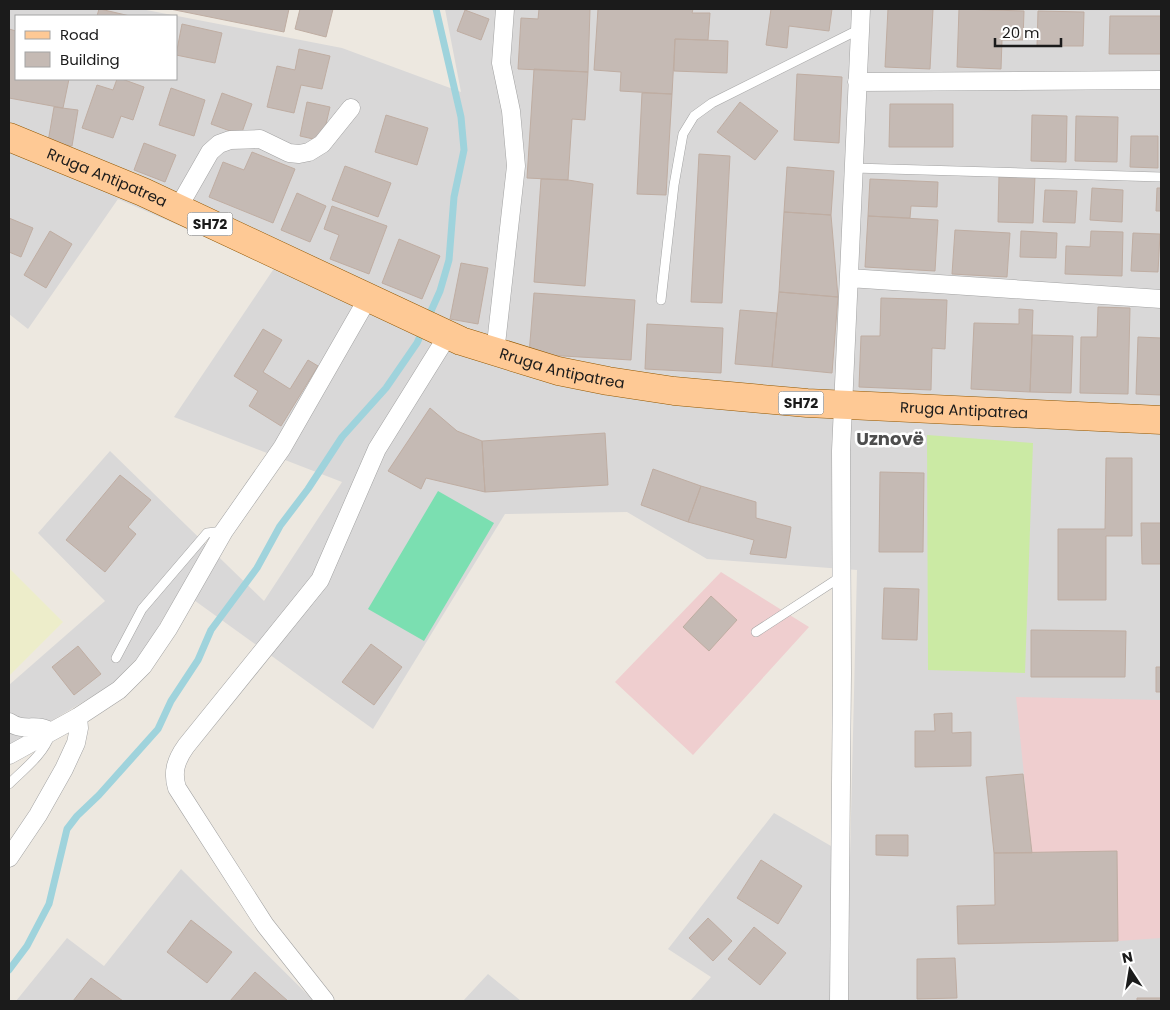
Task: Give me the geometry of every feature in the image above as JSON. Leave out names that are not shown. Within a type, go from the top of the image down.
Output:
[{"type":"main road","name":"Rruga Antipatrea","points":[[9,137],[143,192],[441,332],[496,353],[558,371],[674,391],[807,404],[1161,420]]},
{"type":"street","points":[[496,353],[516,166],[511,111],[501,63],[505,9]]},
{"type":"street","points":[[839,1001],[841,451],[861,9]]},
{"type":"street","points":[[857,82],[1161,80]]},
{"type":"street","points":[[178,208],[210,152],[219,144],[230,140],[260,139],[289,153],[304,153],[322,144],[351,108]]},
{"type":"street","points":[[849,278],[1161,299]]},
{"type":"street","points":[[9,755],[78,717],[119,690],[143,666],[168,629],[224,530],[282,448],[368,298]]},
{"type":"street","points":[[325,1001],[265,926],[178,788],[174,779],[175,766],[186,746],[320,580],[377,449],[441,332]]},
{"type":"street","points":[[9,858],[38,815],[64,769],[76,743],[78,717]]},
{"type":"street","points":[[9,722],[17,727],[46,728],[50,732]]},
{"type":"lane","points":[[661,300],[674,185],[683,134],[694,116],[712,103],[860,29]]},
{"type":"lane","points":[[854,168],[1161,177]]},
{"type":"lane","points":[[116,658],[142,609],[207,532],[224,530]]},
{"type":"lane","points":[[756,632],[842,576]]},
{"type":"lane","points":[[9,784],[32,762],[46,744],[50,732]]},
{"type":"shaded area","points":[[9,9],[141,9],[172,15],[15,15],[15,80],[178,80],[178,16],[342,48],[461,92],[445,9],[1161,9],[1161,1001],[690,1001],[711,977],[668,949],[774,813],[850,857],[857,570],[707,559],[627,512],[505,514],[373,729],[180,590],[143,652],[110,686],[9,746],[9,685],[105,601],[38,533],[110,451],[264,601],[342,482],[174,417],[275,267],[118,199],[28,329],[9,314]]},
{"type":"shaded area","points":[[721,572],[809,627],[693,755],[615,682]]},
{"type":"shaded area","points":[[1016,697],[1161,700],[1161,938],[1118,941],[1117,851],[1032,853]]},
{"type":"shaded area","points":[[181,869],[314,1001],[16,1001],[67,938],[104,966]]},
{"type":"shaded area","points":[[488,974],[521,1001],[463,1001]]},
{"type":"green space","points":[[927,435],[1033,443],[1025,673],[928,670]]},
{"type":"green space","points":[[438,491],[494,523],[424,641],[368,609]]},
{"type":"green space","points":[[9,568],[63,622],[9,676]]},
{"type":"building","points":[[100,9],[126,15],[97,15]]},
{"type":"building","points":[[170,9],[289,9],[284,32]]},
{"type":"building","points":[[300,9],[333,9],[326,37],[295,29]]},
{"type":"building","points":[[539,9],[590,9],[588,72],[518,69],[521,18],[538,19]]},
{"type":"building","points":[[598,9],[693,9],[692,13],[710,13],[708,40],[675,39],[672,94],[620,91],[621,72],[594,70]]},
{"type":"building","points":[[771,9],[832,9],[829,31],[789,26],[787,48],[766,45]]},
{"type":"building","points":[[888,9],[933,9],[930,69],[885,67]]},
{"type":"building","points":[[959,9],[1024,11],[1023,40],[1002,40],[1001,69],[957,67]]},
{"type":"building","points":[[465,10],[489,19],[481,40],[457,31]]},
{"type":"building","points":[[1038,11],[1084,12],[1083,46],[1037,46]]},
{"type":"building","points":[[1110,16],[1161,16],[1161,54],[1109,54]]},
{"type":"building","points":[[182,24],[222,33],[215,63],[178,55]]},
{"type":"building","points":[[9,29],[15,31],[15,80],[69,80],[63,108],[9,98]]},
{"type":"building","points":[[675,39],[728,41],[727,73],[674,71]]},
{"type":"building","points":[[299,49],[330,56],[322,89],[301,85],[294,113],[267,107],[277,66],[295,70]]},
{"type":"building","points":[[534,69],[588,72],[585,120],[572,119],[568,180],[527,178]]},
{"type":"building","points":[[797,74],[842,77],[839,143],[794,140]]},
{"type":"building","points":[[117,80],[125,80],[144,87],[133,120],[121,116],[113,138],[82,128],[97,85],[113,90]]},
{"type":"building","points":[[171,88],[205,100],[194,136],[159,125]]},
{"type":"building","points":[[222,93],[252,104],[241,135],[211,124]]},
{"type":"building","points":[[642,93],[672,94],[666,195],[637,194]]},
{"type":"building","points":[[307,102],[330,107],[322,141],[300,136]]},
{"type":"building","points":[[740,102],[778,131],[755,160],[717,132]]},
{"type":"building","points":[[890,104],[953,104],[953,147],[889,147]]},
{"type":"building","points":[[54,107],[78,110],[72,146],[48,142]]},
{"type":"building","points":[[386,115],[428,128],[417,165],[375,152]]},
{"type":"building","points":[[1032,115],[1067,116],[1066,162],[1031,161]]},
{"type":"building","points":[[1076,116],[1118,117],[1117,162],[1075,161]]},
{"type":"building","points":[[1131,136],[1158,136],[1158,168],[1130,167]]},
{"type":"building","points":[[144,143],[176,155],[165,182],[134,170]]},
{"type":"building","points":[[252,152],[295,169],[273,223],[209,197],[223,162],[244,170]]},
{"type":"building","points":[[699,154],[730,156],[722,303],[691,302]]},
{"type":"building","points":[[345,166],[391,183],[378,217],[332,200]]},
{"type":"building","points":[[787,167],[834,171],[831,215],[784,212]]},
{"type":"building","points":[[999,175],[1035,176],[1033,223],[998,222]]},
{"type":"building","points":[[541,179],[568,180],[593,184],[585,286],[534,282]]},
{"type":"building","points":[[870,179],[938,182],[937,207],[911,206],[910,218],[868,216]]},
{"type":"building","points":[[1092,188],[1123,190],[1122,222],[1090,220]]},
{"type":"building","points":[[1157,188],[1161,188],[1161,211],[1156,211]]},
{"type":"building","points":[[1045,190],[1077,191],[1075,223],[1043,222]]},
{"type":"building","points":[[297,193],[326,206],[310,242],[281,230]]},
{"type":"building","points":[[332,206],[387,226],[369,274],[330,259],[339,235],[324,229]]},
{"type":"building","points":[[784,212],[831,215],[838,297],[779,292]]},
{"type":"building","points":[[868,216],[938,220],[935,271],[865,267]]},
{"type":"building","points":[[9,218],[33,228],[21,257],[9,252]]},
{"type":"building","points":[[955,230],[1010,233],[1007,277],[952,274]]},
{"type":"building","points":[[50,231],[72,244],[46,288],[24,275]]},
{"type":"building","points":[[1021,231],[1057,233],[1056,258],[1020,257]]},
{"type":"building","points":[[1091,231],[1123,232],[1122,276],[1065,274],[1066,246],[1090,247]]},
{"type":"building","points":[[1133,233],[1160,234],[1158,272],[1131,271]]},
{"type":"building","points":[[399,239],[440,256],[422,299],[382,283]]},
{"type":"building","points":[[461,263],[488,268],[478,324],[450,319]]},
{"type":"building","points":[[779,292],[838,297],[832,373],[772,367]]},
{"type":"building","points":[[534,293],[635,300],[631,360],[529,354]]},
{"type":"building","points":[[881,298],[947,300],[945,349],[932,348],[931,390],[859,387],[861,336],[880,336]]},
{"type":"building","points":[[1098,307],[1130,308],[1128,394],[1080,393],[1081,337],[1097,337]]},
{"type":"building","points":[[1019,309],[1033,310],[1030,392],[971,389],[974,323],[1019,324]]},
{"type":"building","points":[[740,310],[777,313],[772,367],[735,364]]},
{"type":"building","points":[[647,324],[723,328],[721,373],[645,369]]},
{"type":"building","points":[[263,329],[282,340],[263,372],[290,389],[308,360],[318,366],[281,426],[249,406],[258,391],[234,376]]},
{"type":"building","points":[[1032,335],[1073,336],[1071,393],[1030,392]]},
{"type":"building","points":[[1138,337],[1161,338],[1161,395],[1136,394]]},
{"type":"building","points":[[430,408],[457,431],[482,441],[485,492],[426,478],[421,489],[388,471]]},
{"type":"building","points":[[605,433],[608,485],[485,492],[482,441]]},
{"type":"building","points":[[1106,458],[1132,458],[1132,536],[1106,536],[1106,600],[1058,600],[1058,529],[1105,529]]},
{"type":"building","points":[[653,469],[701,486],[688,522],[641,505]]},
{"type":"building","points":[[880,472],[924,473],[923,552],[879,552]]},
{"type":"building","points":[[120,475],[151,500],[128,527],[136,534],[105,572],[66,540]]},
{"type":"building","points":[[701,486],[756,502],[756,518],[791,527],[786,558],[750,554],[754,540],[688,522]]},
{"type":"building","points":[[1141,523],[1161,523],[1161,564],[1142,564]]},
{"type":"building","points":[[884,588],[919,589],[917,640],[882,639]]},
{"type":"building","points":[[711,596],[737,620],[709,651],[683,627]]},
{"type":"building","points":[[1031,630],[1126,631],[1125,677],[1031,677]]},
{"type":"building","points":[[371,644],[402,667],[374,705],[342,682]]},
{"type":"building","points":[[78,646],[101,674],[74,695],[52,667]]},
{"type":"building","points":[[1156,667],[1161,667],[1161,692],[1156,692]]},
{"type":"building","points":[[952,713],[952,733],[971,732],[971,766],[915,767],[915,731],[935,731],[934,714]]},
{"type":"building","points":[[1023,774],[1032,853],[994,853],[986,777]]},
{"type":"building","points":[[876,835],[908,835],[908,856],[876,855]]},
{"type":"building","points":[[1117,851],[1118,941],[958,944],[957,906],[995,905],[994,853]]},
{"type":"building","points":[[761,860],[802,886],[778,924],[737,898]]},
{"type":"building","points":[[708,918],[732,941],[713,961],[689,938]]},
{"type":"building","points":[[191,920],[232,952],[207,983],[167,952]]},
{"type":"building","points":[[754,927],[786,953],[760,985],[728,959]]},
{"type":"building","points":[[955,958],[957,998],[917,999],[917,959]]},
{"type":"building","points":[[255,972],[288,1001],[230,1001]]},
{"type":"building","points":[[91,978],[123,1001],[73,1001]]},
{"type":"building","points":[[1137,998],[1161,998],[1161,1001],[1137,1001]]},
{"type":"waterway","points":[[427,320],[440,291],[449,260],[454,197],[464,150],[461,117],[436,9]]},
{"type":"waterway","points":[[9,970],[27,946],[49,904],[67,829],[158,729],[171,701],[198,660],[211,630],[257,568],[280,526],[308,489],[342,437],[386,388],[417,343],[423,330]]},
{"type":"district","name":"Uznovë","points":[[890,439]]}]
